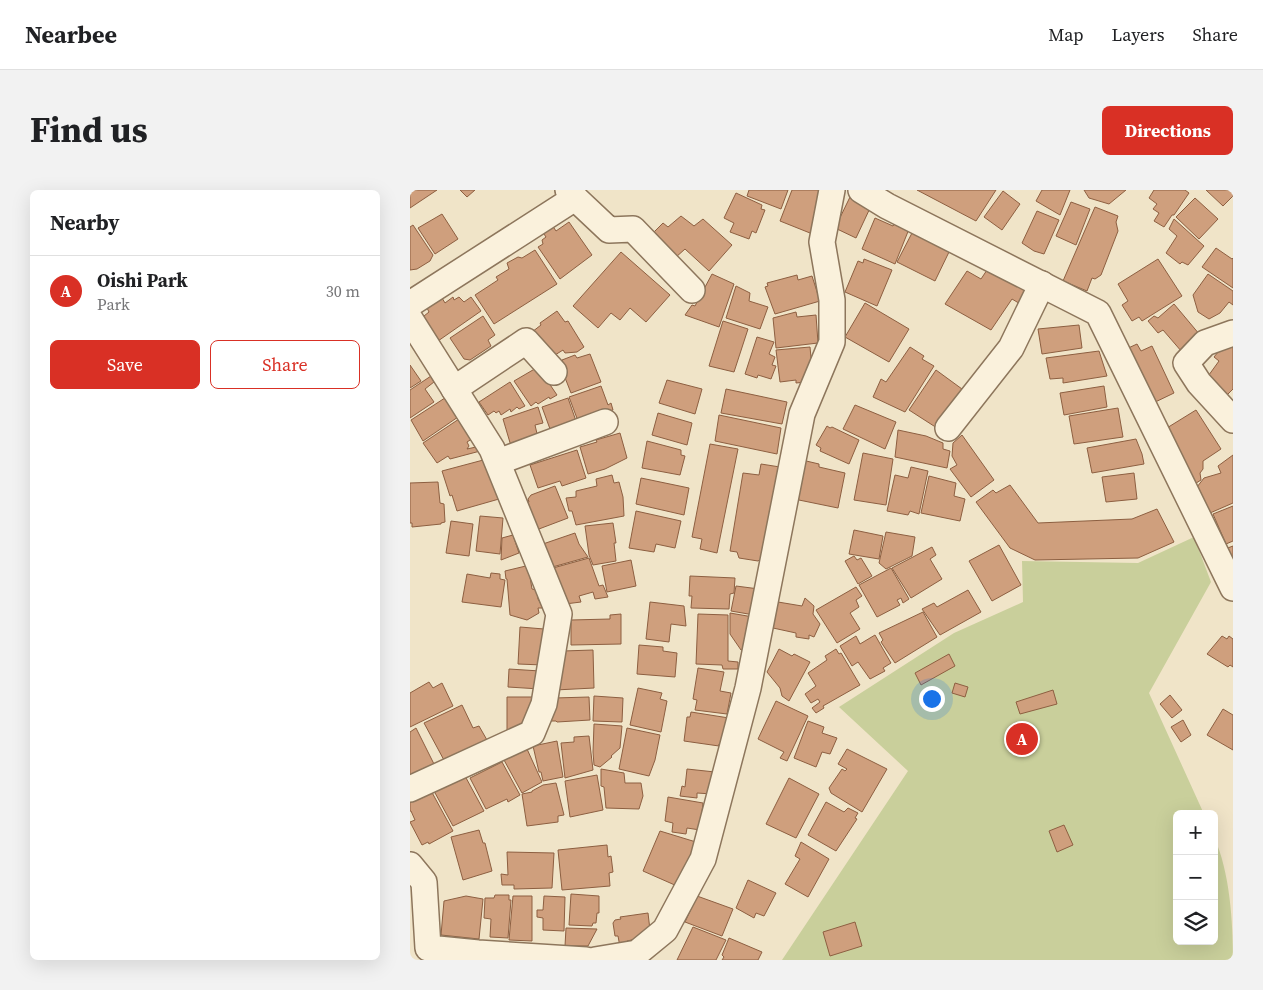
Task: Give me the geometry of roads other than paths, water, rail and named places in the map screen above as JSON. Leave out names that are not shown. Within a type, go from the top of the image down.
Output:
[{"type":"street","points":[[595,960],[636,953],[665,930],[703,859],[748,688],[802,414],[832,342],[832,300],[822,242],[832,190]]},
{"type":"street","points":[[860,190],[891,198],[1042,284],[1098,312],[1233,588]]},
{"type":"street","points":[[410,304],[571,194],[609,230],[633,229],[692,290]]},
{"type":"street","points":[[948,428],[1011,348],[1042,284]]},
{"type":"street","points":[[410,319],[492,449],[559,614],[544,704],[532,733],[410,789]]},
{"type":"street","points":[[1233,333],[1205,343],[1186,363],[1199,383],[1233,420]]},
{"type":"street","points":[[454,389],[526,341],[554,372]]},
{"type":"street","points":[[498,462],[606,422]]},
{"type":"street","points":[[410,866],[424,882],[427,954],[478,953],[586,960]]},
{"type":"place","name":"Oishi Park","points":[[1022,739]]}]
